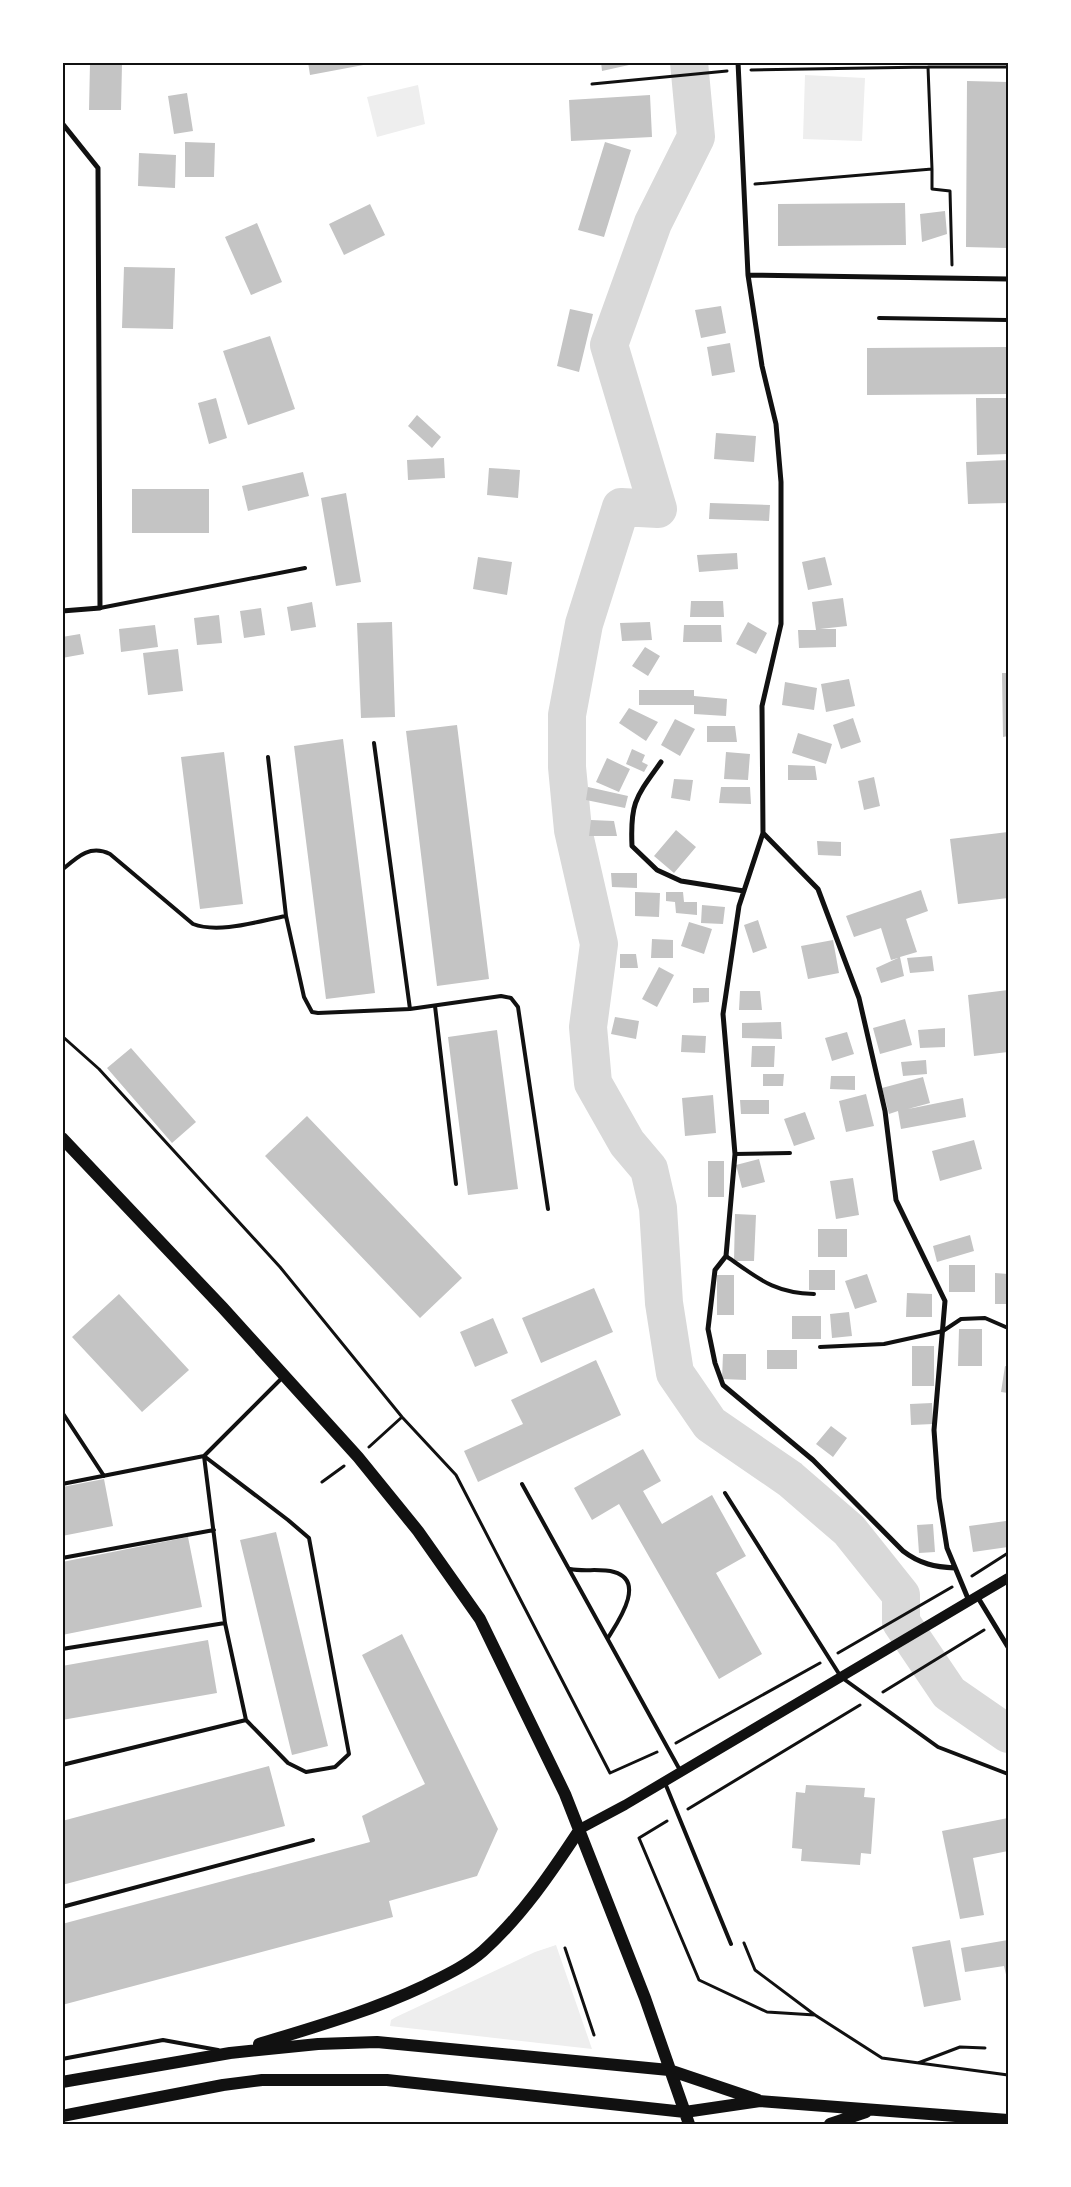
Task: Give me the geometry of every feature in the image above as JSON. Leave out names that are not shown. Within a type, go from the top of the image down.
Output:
[{"type":"main road","points":[[62,1138],[217,1301],[358,1457],[418,1531],[480,1619],[565,1794],[580,1829],[645,1998],[669,2070],[690,2124]]},
{"type":"main road","points":[[230,2052],[338,2020],[407,1994],[462,1966],[482,1951],[526,1906],[545,1882],[580,1829],[681,1772],[1008,1578]]},
{"type":"main road","points":[[62,2082],[230,2052],[318,2044],[377,2042],[669,2070],[760,2101]]},
{"type":"main road","points":[[62,2116],[262,2080],[340,2079],[387,2080],[685,2112],[760,2101],[1008,2120]]},
{"type":"main road","points":[[830,2124],[871,2111]]},
{"type":"street","points":[[738,62],[748,275],[762,366],[776,424],[782,482],[782,624],[762,706],[763,833],[740,906],[723,1014],[735,1154],[726,1256],[715,1270],[708,1329],[715,1363],[723,1385],[813,1460],[909,1555],[934,1567],[956,1568]]},
{"type":"street","points":[[62,123],[98,168],[100,608],[62,610]]},
{"type":"street","points":[[748,275],[1008,278]]},
{"type":"street","points":[[661,762],[636,796],[631,820],[632,846],[658,870],[681,881],[744,891]]},
{"type":"street","points":[[763,833],[818,889],[859,998],[885,1111],[896,1200],[945,1301],[934,1430],[939,1498],[947,1548],[961,1582],[1008,1647]]},
{"type":"lane","points":[[879,318],[1008,320]]},
{"type":"lane","points":[[100,608],[305,568]]},
{"type":"lane","points":[[374,744],[410,1009]]},
{"type":"lane","points":[[268,757],[286,916],[304,997],[312,1012],[323,1014],[410,1009],[501,996],[511,998],[516,1002],[548,1209]]},
{"type":"lane","points":[[62,870],[83,852],[104,851],[193,924],[204,928],[217,928],[286,916]]},
{"type":"lane","points":[[435,1006],[456,1184]]},
{"type":"lane","points":[[735,1154],[790,1153]]},
{"type":"lane","points":[[726,1256],[771,1287],[797,1294],[814,1294]]},
{"type":"lane","points":[[820,1347],[884,1344],[943,1331],[961,1319],[985,1318],[1008,1328]]},
{"type":"lane","points":[[62,1484],[204,1456],[284,1375]]},
{"type":"lane","points":[[62,1412],[104,1476]]},
{"type":"lane","points":[[204,1456],[309,1538],[349,1754],[335,1767],[306,1772],[288,1763],[246,1720],[226,1623],[204,1456]]},
{"type":"lane","points":[[522,1484],[681,1772]]},
{"type":"lane","points":[[724,1493],[841,1677],[938,1748],[1008,1774]]},
{"type":"lane","points":[[62,1558],[214,1530]]},
{"type":"lane","points":[[570,1569],[583,1572],[614,1572],[624,1578],[629,1589],[628,1603],[608,1638]]},
{"type":"lane","points":[[62,1649],[226,1623]]},
{"type":"lane","points":[[62,1765],[246,1720]]},
{"type":"lane","points":[[664,1781],[731,1944]]},
{"type":"lane","points":[[62,1907],[314,1840]]},
{"type":"lane","points":[[62,2059],[163,2040],[230,2052]]},
{"type":"path","points":[[928,67],[932,189],[950,191],[952,278]]},
{"type":"path","points":[[592,84],[739,70],[1008,67]]},
{"type":"path","points":[[744,184],[932,169]]},
{"type":"path","points":[[62,1036],[100,1069],[280,1267],[402,1417],[456,1475],[610,1773],[668,1748],[869,1636],[1008,1553]]},
{"type":"path","points":[[815,2015],[766,2012],[699,1980],[639,1838],[981,1632]]},
{"type":"path","points":[[686,1800],[692,1818]]},
{"type":"path","points":[[740,1934],[755,1970],[815,2015],[882,2058],[1008,2075]]},
{"type":"path","points":[[565,1948],[594,2035]]},
{"type":"path","points":[[918,2063],[960,2047],[985,2048]]},
{"type":"shaded area","points":[[805,75],[865,78],[862,141],[803,139]]},
{"type":"shaded area","points":[[418,85],[425,124],[377,137],[367,97]]},
{"type":"shaded area","points":[[556,1945],[592,2049],[390,2026],[391,2020],[396,2017],[535,1952]]},
{"type":"building","points":[[308,62],[374,62],[374,63],[310,75]]},
{"type":"building","points":[[601,62],[638,62],[638,63],[602,71]]},
{"type":"building","points":[[90,63],[122,64],[121,110],[89,110]]},
{"type":"building","points":[[967,81],[1008,82],[1007,248],[966,247]]},
{"type":"building","points":[[187,93],[193,131],[174,134],[168,96]]},
{"type":"building","points":[[650,95],[652,137],[571,141],[569,100]]},
{"type":"building","points":[[185,142],[215,143],[214,177],[185,177]]},
{"type":"building","points":[[605,142],[631,150],[604,237],[578,230]]},
{"type":"building","points":[[139,153],[176,155],[175,188],[138,186]]},
{"type":"building","points":[[905,203],[906,245],[778,246],[778,204]]},
{"type":"building","points":[[370,204],[385,235],[344,255],[329,224]]},
{"type":"building","points":[[945,211],[947,234],[922,242],[920,214]]},
{"type":"building","points":[[257,223],[282,282],[251,295],[225,237]]},
{"type":"building","points":[[124,267],[175,268],[173,329],[122,328]]},
{"type":"building","points":[[721,306],[726,333],[701,338],[695,310]]},
{"type":"building","points":[[570,309],[593,314],[579,372],[557,366]]},
{"type":"building","points":[[270,336],[295,409],[248,425],[223,351]]},
{"type":"building","points":[[730,343],[735,372],[712,376],[707,347]]},
{"type":"building","points":[[1008,347],[1008,394],[867,395],[867,348]]},
{"type":"building","points":[[216,398],[227,438],[209,444],[198,403]]},
{"type":"building","points":[[976,398],[1008,398],[1008,454],[977,455]]},
{"type":"building","points":[[417,415],[441,437],[432,448],[408,426]]},
{"type":"building","points":[[716,433],[756,436],[754,462],[714,459]]},
{"type":"building","points":[[444,458],[445,478],[408,480],[407,460]]},
{"type":"building","points":[[1008,460],[1008,503],[968,504],[966,462]]},
{"type":"building","points":[[489,468],[520,470],[518,498],[487,495]]},
{"type":"building","points":[[303,472],[309,496],[248,511],[242,486]]},
{"type":"building","points":[[132,489],[209,489],[209,533],[132,533]]},
{"type":"building","points":[[346,493],[361,582],[336,586],[321,498]]},
{"type":"building","points":[[710,503],[770,505],[769,521],[709,519]]},
{"type":"building","points":[[737,553],[738,569],[699,572],[697,555]]},
{"type":"building","points":[[478,557],[512,562],[507,595],[473,589]]},
{"type":"building","points":[[825,557],[832,585],[808,590],[802,562]]},
{"type":"building","points":[[843,598],[847,626],[820,629],[836,629],[836,647],[799,648],[798,630],[816,630],[812,602]]},
{"type":"building","points":[[691,601],[723,601],[724,617],[690,617]]},
{"type":"building","points":[[312,602],[316,627],[291,631],[287,607]]},
{"type":"building","points":[[261,608],[265,635],[244,638],[240,611]]},
{"type":"building","points":[[219,615],[222,643],[197,645],[194,618]]},
{"type":"building","points":[[392,622],[395,717],[361,718],[357,623]]},
{"type":"building","points":[[650,622],[652,640],[622,641],[620,623]]},
{"type":"building","points":[[748,622],[767,633],[756,654],[736,644]]},
{"type":"building","points":[[155,625],[158,647],[121,652],[119,629]]},
{"type":"building","points":[[684,625],[721,625],[722,642],[683,642]]},
{"type":"building","points":[[80,634],[84,654],[62,658],[62,637]]},
{"type":"building","points":[[645,647],[660,656],[648,676],[632,666]]},
{"type":"building","points":[[178,649],[183,691],[148,695],[143,653]]},
{"type":"building","points":[[1002,673],[1008,673],[1008,736],[1003,737]]},
{"type":"building","points":[[849,679],[855,706],[826,712],[821,684]]},
{"type":"building","points":[[785,682],[817,688],[814,710],[782,705]]},
{"type":"building","points":[[639,690],[694,690],[694,696],[727,699],[726,716],[694,714],[694,705],[639,705]]},
{"type":"building","points":[[629,708],[658,722],[646,741],[619,723]]},
{"type":"building","points":[[853,718],[861,742],[841,749],[833,725]]},
{"type":"building","points":[[675,719],[695,729],[680,756],[661,745]]},
{"type":"building","points":[[457,725],[489,979],[437,986],[406,731]]},
{"type":"building","points":[[707,726],[735,726],[737,742],[707,742]]},
{"type":"building","points":[[798,733],[832,744],[826,764],[792,753]]},
{"type":"building","points":[[343,739],[375,993],[326,999],[294,746]]},
{"type":"building","points":[[632,749],[645,755],[642,762],[648,765],[644,772],[626,764]]},
{"type":"building","points":[[224,752],[243,904],[200,909],[181,757]]},
{"type":"building","points":[[726,752],[750,754],[748,780],[724,779]]},
{"type":"building","points":[[607,758],[630,769],[619,792],[596,782]]},
{"type":"building","points":[[788,765],[815,766],[817,780],[788,780]]},
{"type":"building","points":[[874,777],[880,806],[864,810],[858,781]]},
{"type":"building","points":[[674,779],[693,780],[690,801],[671,798]]},
{"type":"building","points":[[588,787],[628,796],[625,808],[586,800]]},
{"type":"building","points":[[721,787],[750,787],[751,804],[719,803]]},
{"type":"building","points":[[591,820],[614,821],[617,836],[589,836]]},
{"type":"building","points":[[676,830],[696,847],[674,873],[654,856]]},
{"type":"building","points":[[1008,832],[1008,898],[958,904],[950,839]]},
{"type":"building","points":[[817,841],[841,842],[841,856],[818,855]]},
{"type":"building","points":[[611,873],[637,873],[637,888],[612,887]]},
{"type":"building","points":[[921,890],[928,911],[906,919],[917,952],[900,957],[904,976],[881,983],[876,968],[898,958],[891,960],[881,928],[854,937],[846,916]]},
{"type":"building","points":[[635,892],[660,893],[659,917],[635,916]]},
{"type":"building","points":[[666,892],[683,892],[684,902],[697,902],[697,915],[676,913],[675,902],[666,901]]},
{"type":"building","points":[[702,905],[725,907],[723,924],[701,923]]},
{"type":"building","points":[[758,920],[767,948],[753,953],[744,925]]},
{"type":"building","points":[[689,922],[712,929],[704,954],[681,946]]},
{"type":"building","points":[[652,939],[673,940],[673,958],[651,958]]},
{"type":"building","points":[[833,940],[839,973],[808,979],[801,946]]},
{"type":"building","points":[[620,954],[636,954],[638,968],[620,968]]},
{"type":"building","points":[[932,956],[934,971],[910,973],[907,958]]},
{"type":"building","points":[[659,967],[674,975],[657,1007],[642,999]]},
{"type":"building","points":[[693,988],[709,988],[709,1002],[693,1003]]},
{"type":"building","points":[[1008,990],[1008,1052],[974,1056],[968,995]]},
{"type":"building","points":[[740,991],[760,991],[762,1010],[739,1010]]},
{"type":"building","points":[[615,1017],[639,1021],[636,1039],[611,1034]]},
{"type":"building","points":[[905,1019],[912,1045],[880,1054],[873,1028]]},
{"type":"building","points":[[781,1022],[782,1039],[742,1038],[742,1023]]},
{"type":"building","points":[[945,1028],[945,1047],[920,1048],[918,1030]]},
{"type":"building","points":[[497,1030],[518,1189],[468,1195],[448,1037]]},
{"type":"building","points":[[847,1032],[854,1054],[832,1061],[825,1038]]},
{"type":"building","points":[[682,1035],[706,1036],[705,1053],[681,1052]]},
{"type":"building","points":[[752,1046],[775,1046],[774,1067],[751,1067]]},
{"type":"building","points":[[131,1048],[196,1122],[172,1143],[107,1068]]},
{"type":"building","points":[[926,1060],[927,1074],[903,1076],[901,1062]]},
{"type":"building","points":[[763,1074],[784,1074],[783,1086],[763,1086]]},
{"type":"building","points":[[831,1076],[855,1076],[855,1090],[830,1089]]},
{"type":"building","points":[[923,1077],[930,1103],[908,1109],[963,1098],[966,1117],[901,1129],[898,1111],[889,1114],[882,1088]]},
{"type":"building","points":[[866,1094],[874,1126],[846,1132],[839,1101]]},
{"type":"building","points":[[713,1095],[716,1133],[685,1136],[682,1098]]},
{"type":"building","points":[[740,1100],[769,1100],[769,1114],[741,1114]]},
{"type":"building","points":[[805,1112],[815,1139],[794,1146],[784,1119]]},
{"type":"building","points":[[307,1116],[462,1278],[420,1318],[265,1156]]},
{"type":"building","points":[[974,1140],[982,1169],[940,1181],[932,1151]]},
{"type":"building","points":[[759,1159],[765,1182],[742,1188],[736,1165]]},
{"type":"building","points":[[708,1161],[724,1161],[724,1197],[708,1197]]},
{"type":"building","points":[[853,1178],[859,1215],[836,1219],[830,1181]]},
{"type":"building","points":[[735,1214],[756,1215],[754,1261],[734,1261]]},
{"type":"building","points":[[818,1229],[847,1229],[847,1257],[818,1257]]},
{"type":"building","points":[[970,1235],[974,1251],[937,1262],[933,1246]]},
{"type":"building","points":[[949,1265],[975,1265],[975,1292],[949,1292]]},
{"type":"building","points":[[809,1270],[835,1270],[835,1290],[809,1290]]},
{"type":"building","points":[[995,1273],[1008,1274],[1008,1304],[995,1304]]},
{"type":"building","points":[[867,1274],[877,1302],[855,1309],[845,1281]]},
{"type":"building","points":[[717,1275],[734,1275],[734,1315],[717,1315]]},
{"type":"building","points":[[594,1288],[613,1332],[541,1363],[522,1318]]},
{"type":"building","points":[[907,1293],[932,1294],[932,1317],[906,1317]]},
{"type":"building","points":[[119,1294],[189,1370],[142,1412],[72,1337]]},
{"type":"building","points":[[849,1312],[852,1336],[832,1338],[830,1314]]},
{"type":"building","points":[[792,1316],[821,1316],[821,1339],[792,1339]]},
{"type":"building","points":[[493,1318],[508,1353],[475,1367],[460,1332]]},
{"type":"building","points":[[959,1329],[982,1329],[982,1366],[958,1366]]},
{"type":"building","points":[[912,1346],[934,1346],[934,1386],[912,1386]]},
{"type":"building","points":[[767,1350],[797,1350],[797,1369],[767,1369]]},
{"type":"building","points":[[723,1354],[746,1354],[746,1380],[722,1379]]},
{"type":"building","points":[[596,1360],[621,1415],[478,1482],[464,1451],[523,1424],[511,1400]]},
{"type":"building","points":[[1005,1366],[1008,1367],[1008,1393],[1001,1392]]},
{"type":"building","points":[[932,1403],[933,1424],[911,1425],[910,1404]]},
{"type":"building","points":[[831,1426],[847,1438],[833,1457],[816,1444]]},
{"type":"building","points":[[643,1449],[661,1481],[643,1491],[662,1524],[712,1495],[746,1556],[716,1573],[762,1654],[719,1679],[619,1504],[592,1520],[574,1488]]},
{"type":"building","points":[[104,1479],[113,1526],[62,1536],[62,1487]]},
{"type":"building","points":[[1006,1521],[1008,1547],[973,1552],[969,1526]]},
{"type":"building","points":[[933,1524],[935,1552],[919,1553],[917,1525]]},
{"type":"building","points":[[276,1532],[328,1746],[292,1755],[240,1540]]},
{"type":"building","points":[[188,1537],[202,1607],[62,1635],[62,1562]]},
{"type":"building","points":[[402,1634],[498,1829],[477,1876],[389,1901],[393,1917],[62,2005],[62,1924],[370,1842],[362,1816],[425,1784],[362,1655]]},
{"type":"building","points":[[208,1640],[217,1693],[62,1720],[62,1666]]},
{"type":"building","points":[[269,1766],[285,1826],[62,1885],[62,1821]]},
{"type":"building","points":[[806,1785],[865,1788],[864,1797],[875,1798],[871,1854],[861,1853],[860,1865],[801,1861],[802,1849],[792,1848],[796,1792],[805,1793]]},
{"type":"building","points":[[1008,1818],[1008,1851],[973,1858],[984,1915],[960,1919],[942,1831]]},
{"type":"building","points":[[950,1940],[961,2000],[924,2007],[912,1947]]},
{"type":"building","points":[[1008,1940],[1008,1983],[1004,1966],[965,1972],[961,1948]]},
{"type":"waterway","points":[[689,62],[696,137],[653,223],[609,345],[658,509],[621,507],[584,624],[567,715],[567,767],[573,830],[599,944],[588,1027],[593,1083],[627,1143],[649,1169],[658,1208],[664,1303],[675,1373],[710,1424],[790,1479],[849,1530],[901,1595],[901,1622],[949,1693],[1008,1734]]}]
